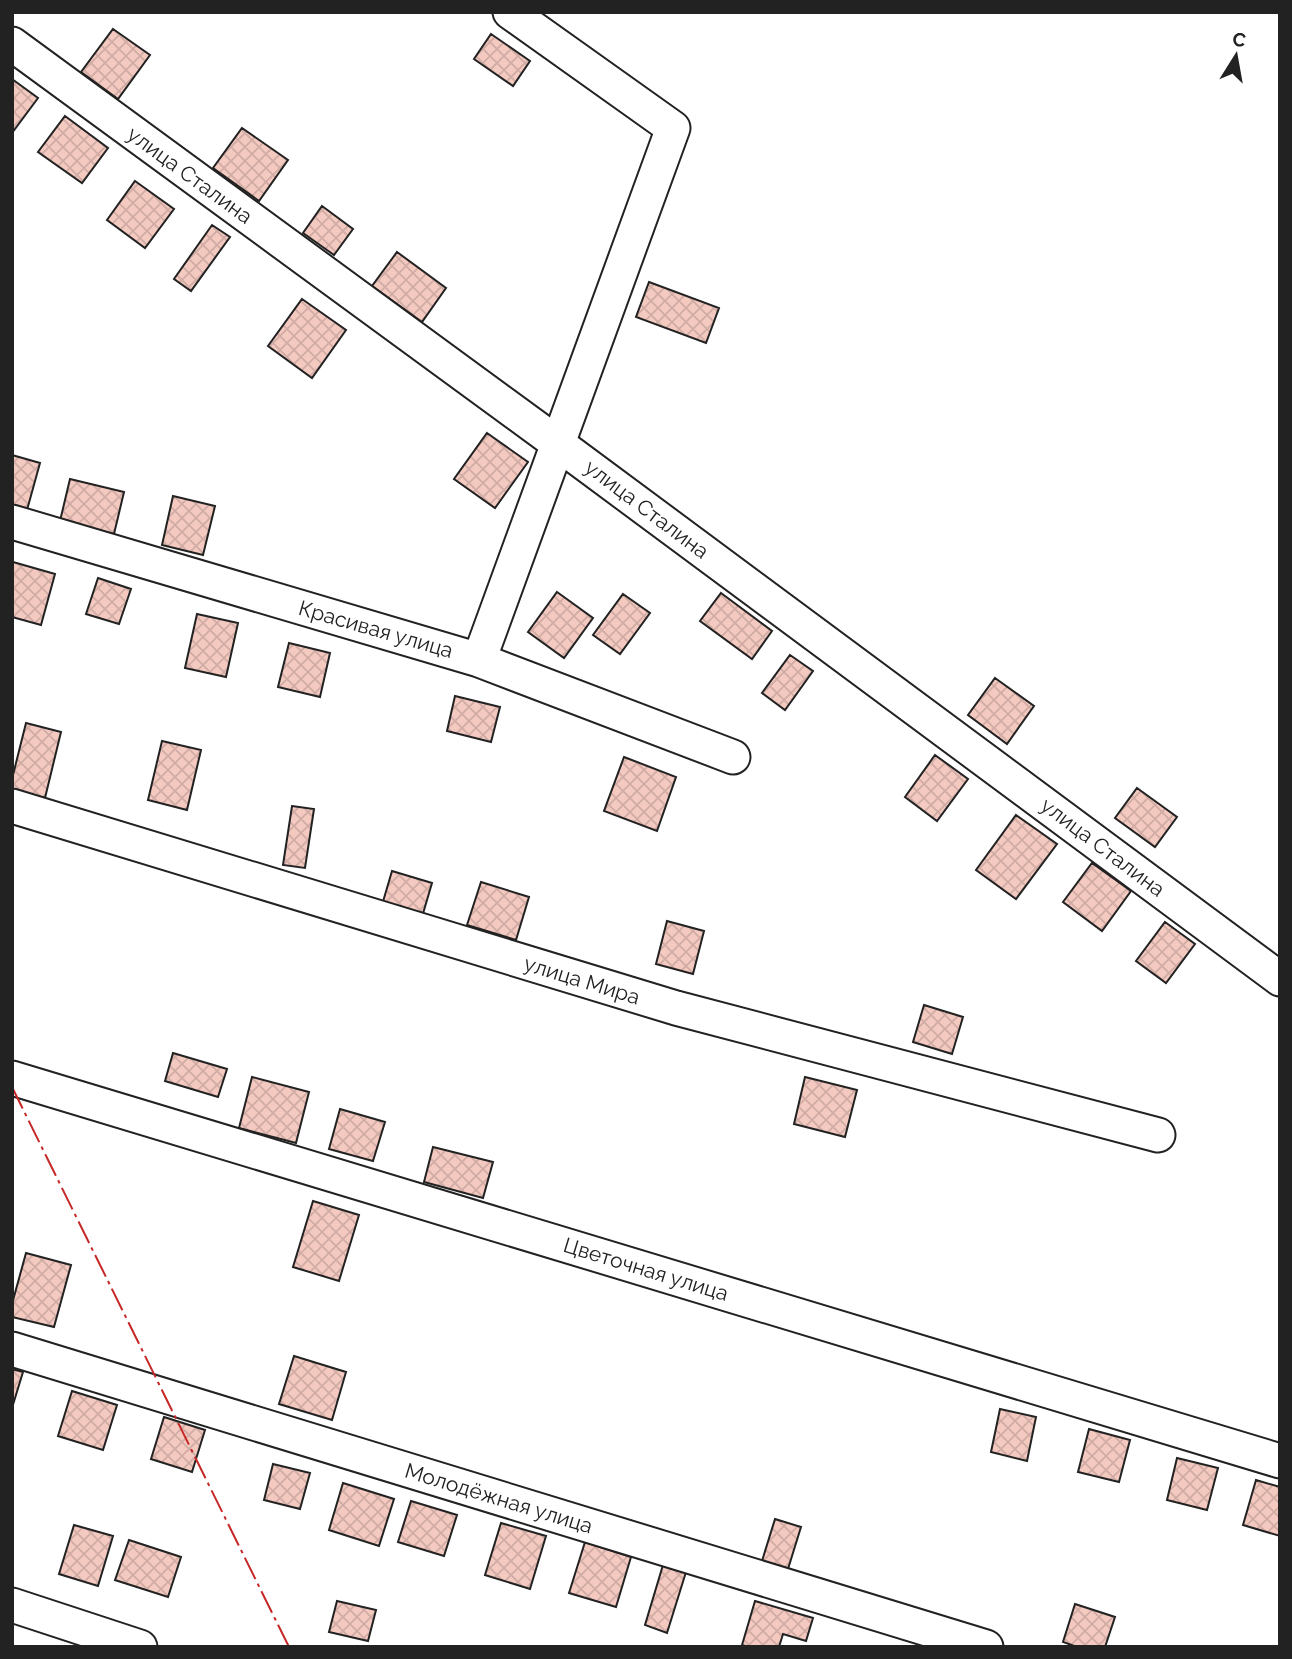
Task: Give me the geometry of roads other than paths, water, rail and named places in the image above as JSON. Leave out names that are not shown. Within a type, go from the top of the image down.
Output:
[{"type":"street","points":[[479,660],[673,128],[510,12]]},
{"type":"street","name":"улица Сталина","points":[[12,44],[557,443],[1280,979]]},
{"type":"street","name":"Красивая улица","points":[[12,522],[479,660],[733,757]]},
{"type":"street","name":"улица Мира","points":[[12,806],[676,1008],[1158,1135]]},
{"type":"street","name":"Цветочная улица","points":[[12,1077],[1280,1461]]},
{"type":"street","name":"Молодёжная улица","points":[[12,1349],[986,1647]]},
{"type":"street","points":[[12,1605],[140,1647]]}]
